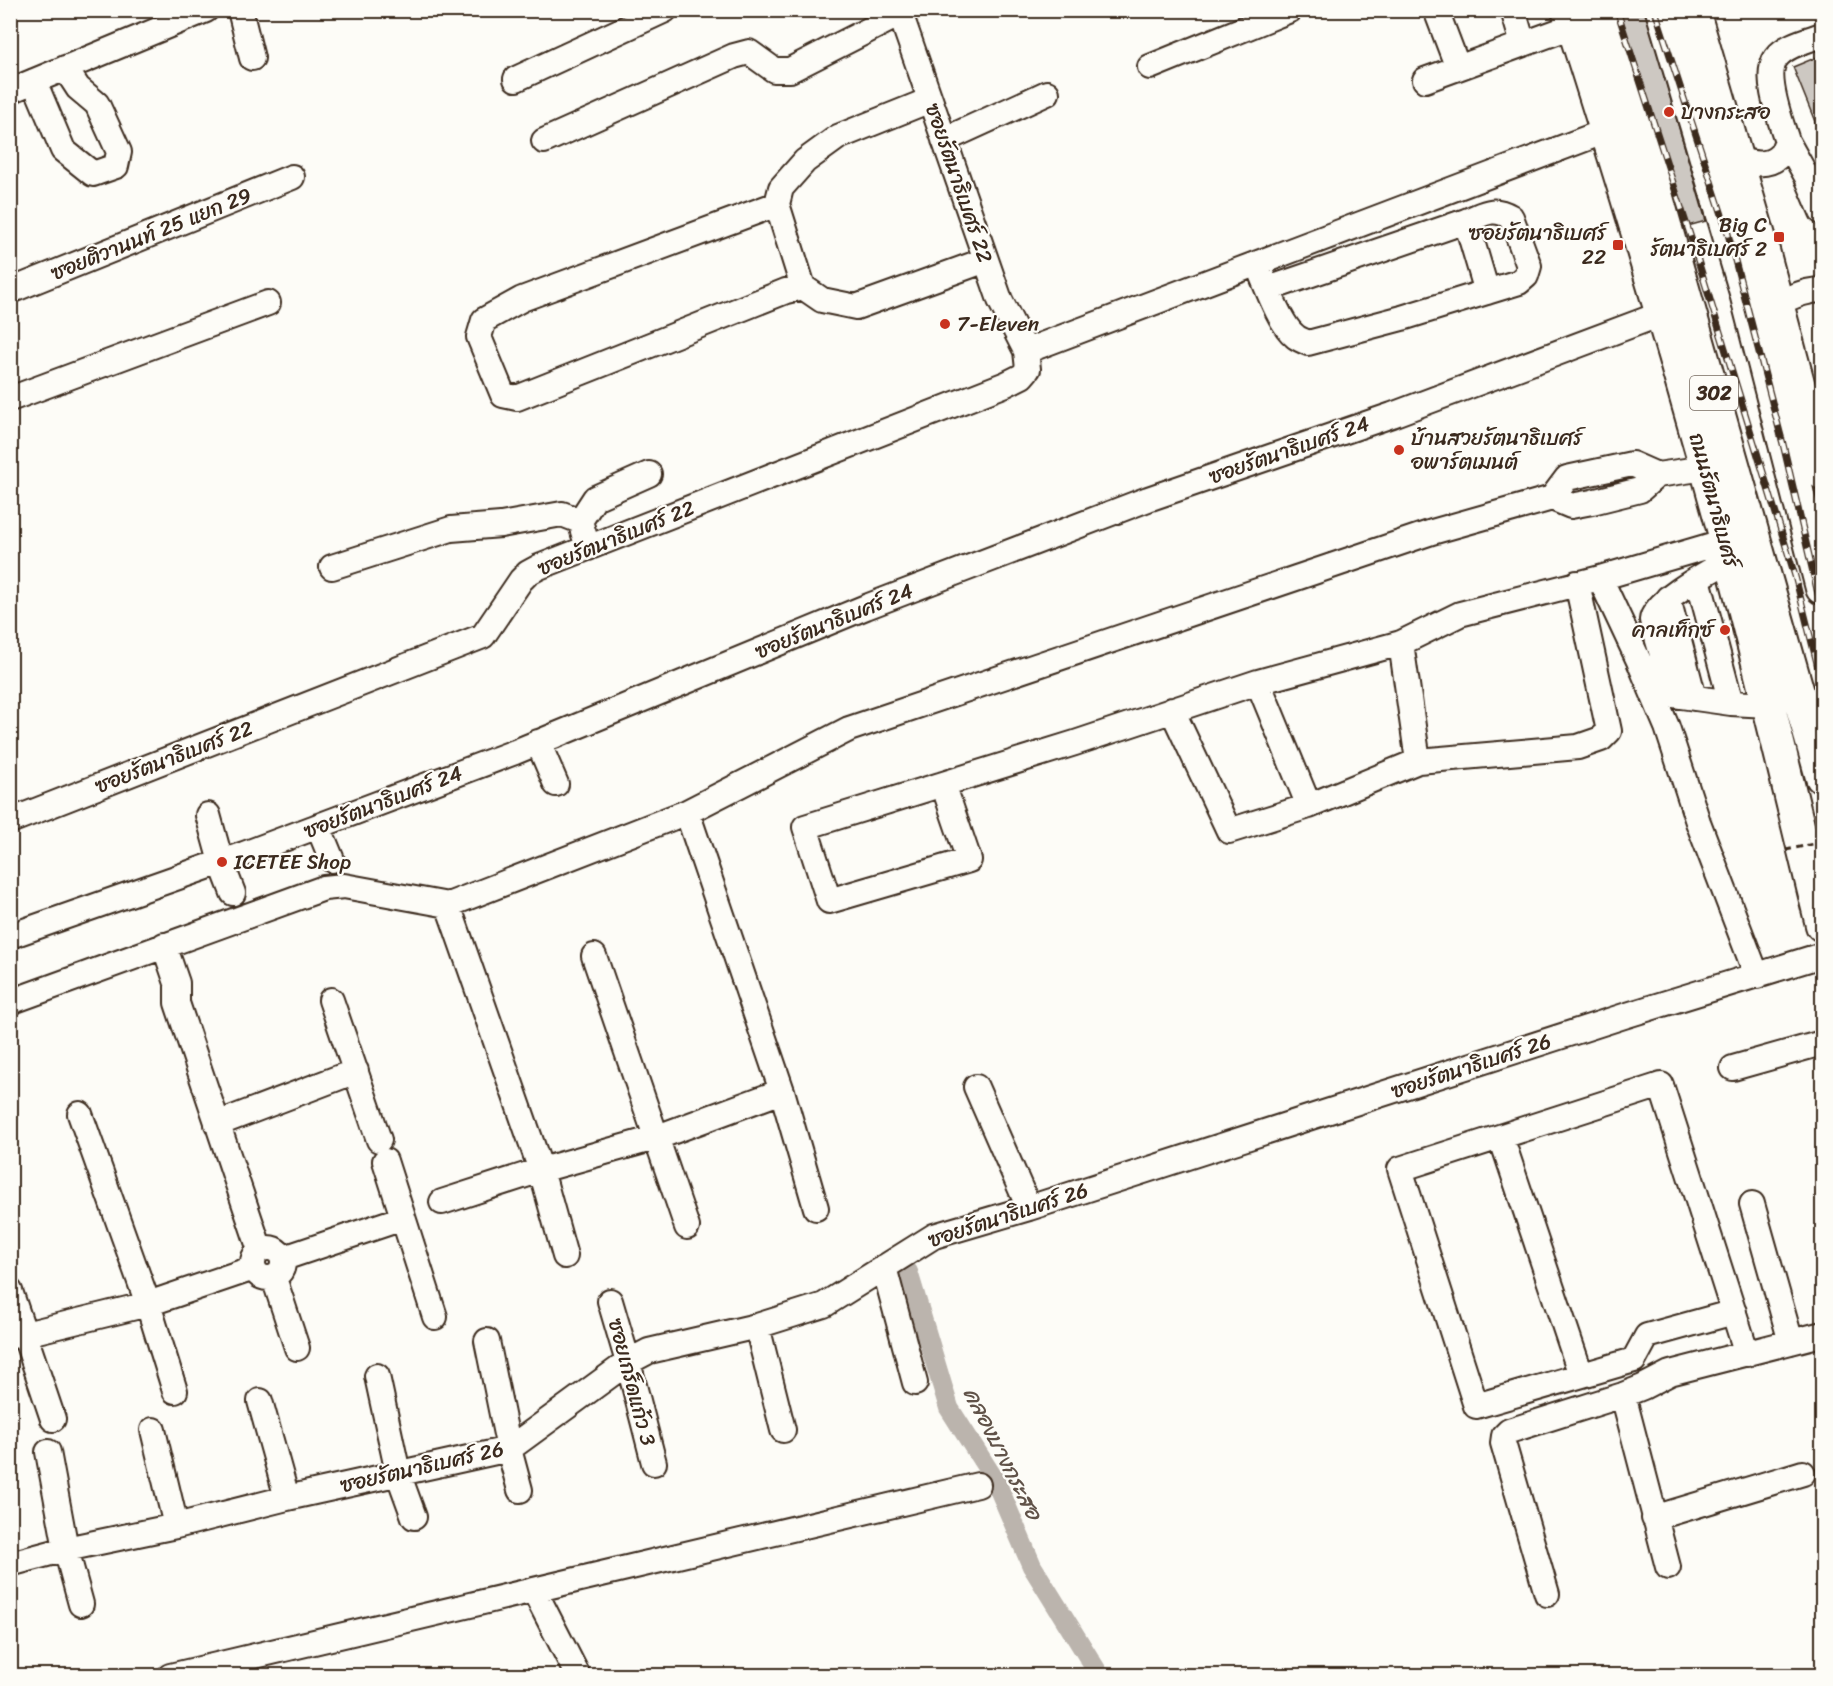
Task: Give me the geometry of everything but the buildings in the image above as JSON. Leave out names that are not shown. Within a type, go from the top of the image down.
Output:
[{"type":"main road","name":"ถนนรัตนาธิเบศร์","points":[[1600,10],[1623,78],[1822,777]]},
{"type":"main road","name":"302","points":[[1662,10],[1745,288],[1822,588]]},
{"type":"main road","points":[[1693,10],[1777,303],[1822,473]]},
{"type":"main road","name":"ถนนรัตนาธิเบศร์","points":[[1570,18],[1706,468],[1822,925]]},
{"type":"street","points":[[10,91],[206,10]]},
{"type":"street","points":[[240,10],[252,58]]},
{"type":"street","points":[[516,79],[664,10]]},
{"type":"street","points":[[1150,67],[1290,10]]},
{"type":"street","points":[[1436,10],[1458,68]]},
{"type":"street","points":[[1513,10],[1523,44]]},
{"type":"street","points":[[544,141],[734,56],[749,52],[774,70],[790,70],[900,13]]},
{"type":"street","name":"ซอยรัตนาธิเบศร์ 22","points":[[10,821],[483,636],[528,573],[1022,376],[1028,369],[1026,351],[1000,300],[900,13]]},
{"type":"street","points":[[1425,80],[1523,44],[1570,18]]},
{"type":"street","points":[[1822,35],[1790,47],[1776,58],[1772,70],[1774,97],[1787,141],[1807,177],[1822,212]]},
{"type":"street","points":[[34,81],[63,150],[93,174],[116,166],[119,152],[97,104],[78,88],[65,68]]},
{"type":"street","points":[[944,140],[1047,93]]},
{"type":"street","points":[[930,100],[838,137],[805,161],[781,188],[777,204],[803,287],[822,300],[856,307],[986,260]]},
{"type":"street","points":[[1026,351],[1606,131]]},
{"type":"street","points":[[1736,159],[1757,164],[1771,161],[1780,155],[1787,141]]},
{"type":"street","name":"ซอยติวานนท์ 25 แยก 29","points":[[10,291],[292,177]]},
{"type":"street","points":[[777,204],[522,299],[484,320],[479,337],[503,394],[517,398],[786,291],[803,287]]},
{"type":"street","points":[[1257,264],[1268,289],[1286,327],[1295,337],[1308,343],[1402,318],[1519,282],[1526,276],[1528,266],[1511,217],[1501,211],[1492,210],[1268,289]]},
{"type":"street","points":[[1466,221],[1487,292]]},
{"type":"street","points":[[1777,303],[1800,293],[1822,290]]},
{"type":"street","points":[[10,399],[268,303]]},
{"type":"street","name":"ซอยรัตนาธิเบศร์ 24","points":[[10,936],[318,826],[537,742],[866,607],[1137,504],[1392,415],[1661,315]]},
{"type":"street","points":[[10,1002],[324,888],[344,886],[448,904],[687,812],[849,729],[1432,532],[1552,498],[1571,506],[1592,502],[1640,490],[1657,475],[1706,468]]},
{"type":"street","points":[[588,548],[580,521],[595,498],[649,474]]},
{"type":"street","points":[[333,567],[451,529],[501,525],[562,514],[580,521]]},
{"type":"street","points":[[1728,550],[1698,579],[1668,598],[1695,698],[1768,705]]},
{"type":"street","points":[[943,784],[969,860],[830,901],[805,827],[1074,743],[1258,681],[1401,643],[1460,614],[1588,580],[1728,550]]},
{"type":"street","points":[[1698,579],[1731,703]]},
{"type":"street","points":[[1172,710],[1229,831],[1309,806],[1418,761],[1578,747],[1600,739],[1609,730],[1588,580]]},
{"type":"street","points":[[1588,580],[1639,661],[1667,727],[1698,822],[1757,976]]},
{"type":"street","points":[[1401,643],[1418,761]]},
{"type":"street","points":[[1258,681],[1309,806]]},
{"type":"street","points":[[537,742],[556,784]]},
{"type":"street","points":[[687,812],[782,1091],[816,1208]]},
{"type":"street","points":[[208,815],[221,862],[233,893]]},
{"type":"street","points":[[318,826],[332,860]]},
{"type":"street","points":[[448,904],[541,1170],[565,1256]]},
{"type":"street","points":[[158,947],[177,983],[177,1003],[217,1124],[297,1348]]},
{"type":"street","name":"ซอยรัตนาธิเบศร์ 26","points":[[10,1564],[287,1498],[509,1449],[628,1362],[650,1351],[757,1326],[824,1305],[934,1236],[1029,1208],[1624,1016],[1822,955]]},
{"type":"street","points":[[594,956],[687,1227]]},
{"type":"street","points":[[331,1000],[435,1317]]},
{"type":"street","points":[[1733,1068],[1822,1043]]},
{"type":"street","points":[[217,1124],[356,1071]]},
{"type":"street","points":[[1734,1312],[1647,1336],[1634,1360],[1476,1406],[1400,1169],[1661,1085],[1734,1312],[1747,1354]]},
{"type":"street","points":[[976,1087],[1029,1208]]},
{"type":"street","points":[[442,1202],[541,1170],[655,1138],[782,1091]]},
{"type":"street","points":[[80,1114],[148,1304],[175,1390]]},
{"type":"street","points":[[1501,1137],[1581,1375]]},
{"type":"street","points":[[1752,1204],[1791,1342]]},
{"type":"street","points":[[18,1335],[148,1304],[403,1218]]},
{"type":"street","points":[[884,1267],[915,1383]]},
{"type":"street","points":[[10,1291],[18,1335],[53,1419]]},
{"type":"street","name":"ซอยเกร็ดแก้ว 3","points":[[610,1300],[654,1463]]},
{"type":"street","points":[[757,1326],[783,1430]]},
{"type":"street","points":[[1547,1594],[1503,1443],[1504,1436],[1509,1431],[1623,1395],[1670,1373],[1822,1334]]},
{"type":"street","points":[[487,1341],[509,1449],[520,1490]]},
{"type":"street","points":[[377,1376],[399,1473],[414,1516]]},
{"type":"street","points":[[1623,1395],[1668,1567]]},
{"type":"street","points":[[260,1401],[287,1498]]},
{"type":"street","points":[[153,1431],[176,1526]]},
{"type":"street","points":[[48,1452],[66,1549],[81,1604]]},
{"type":"street","points":[[1654,1518],[1803,1473]]},
{"type":"street","points":[[170,1676],[229,1669],[534,1590],[978,1485]]},
{"type":"street","points":[[534,1590],[578,1676]]},
{"type":"path","points":[[1786,850],[1822,842]]},
{"type":"waterway","name":"คลองบางกระสอ","points":[[908,1272],[949,1408],[996,1482],[1032,1566],[1100,1676]]},
{"type":"railway","points":[[1617,10],[1692,241],[1795,576],[1822,683]]},
{"type":"railway","points":[[1655,10],[1727,230],[1783,444],[1822,611]]},
{"type":"place","name":"บางกระสอ","points":[[1669,112]]},
{"type":"place","name":"Big C รัตนาธิเบศร์ 2","points":[[1779,237]]},
{"type":"place","name":"ซอยรัตนาธิเบศร์ 22","points":[[1618,245]]},
{"type":"place","name":"7-Eleven","points":[[945,324]]},
{"type":"place","name":"บ้านสวยรัตนาธิเบศร์ อพาร์ตเมนต์","points":[[1399,450]]},
{"type":"place","name":"คาลเท็กซ์","points":[[1725,630]]},
{"type":"place","name":"ICETEE Shop","points":[[222,862]]}]
